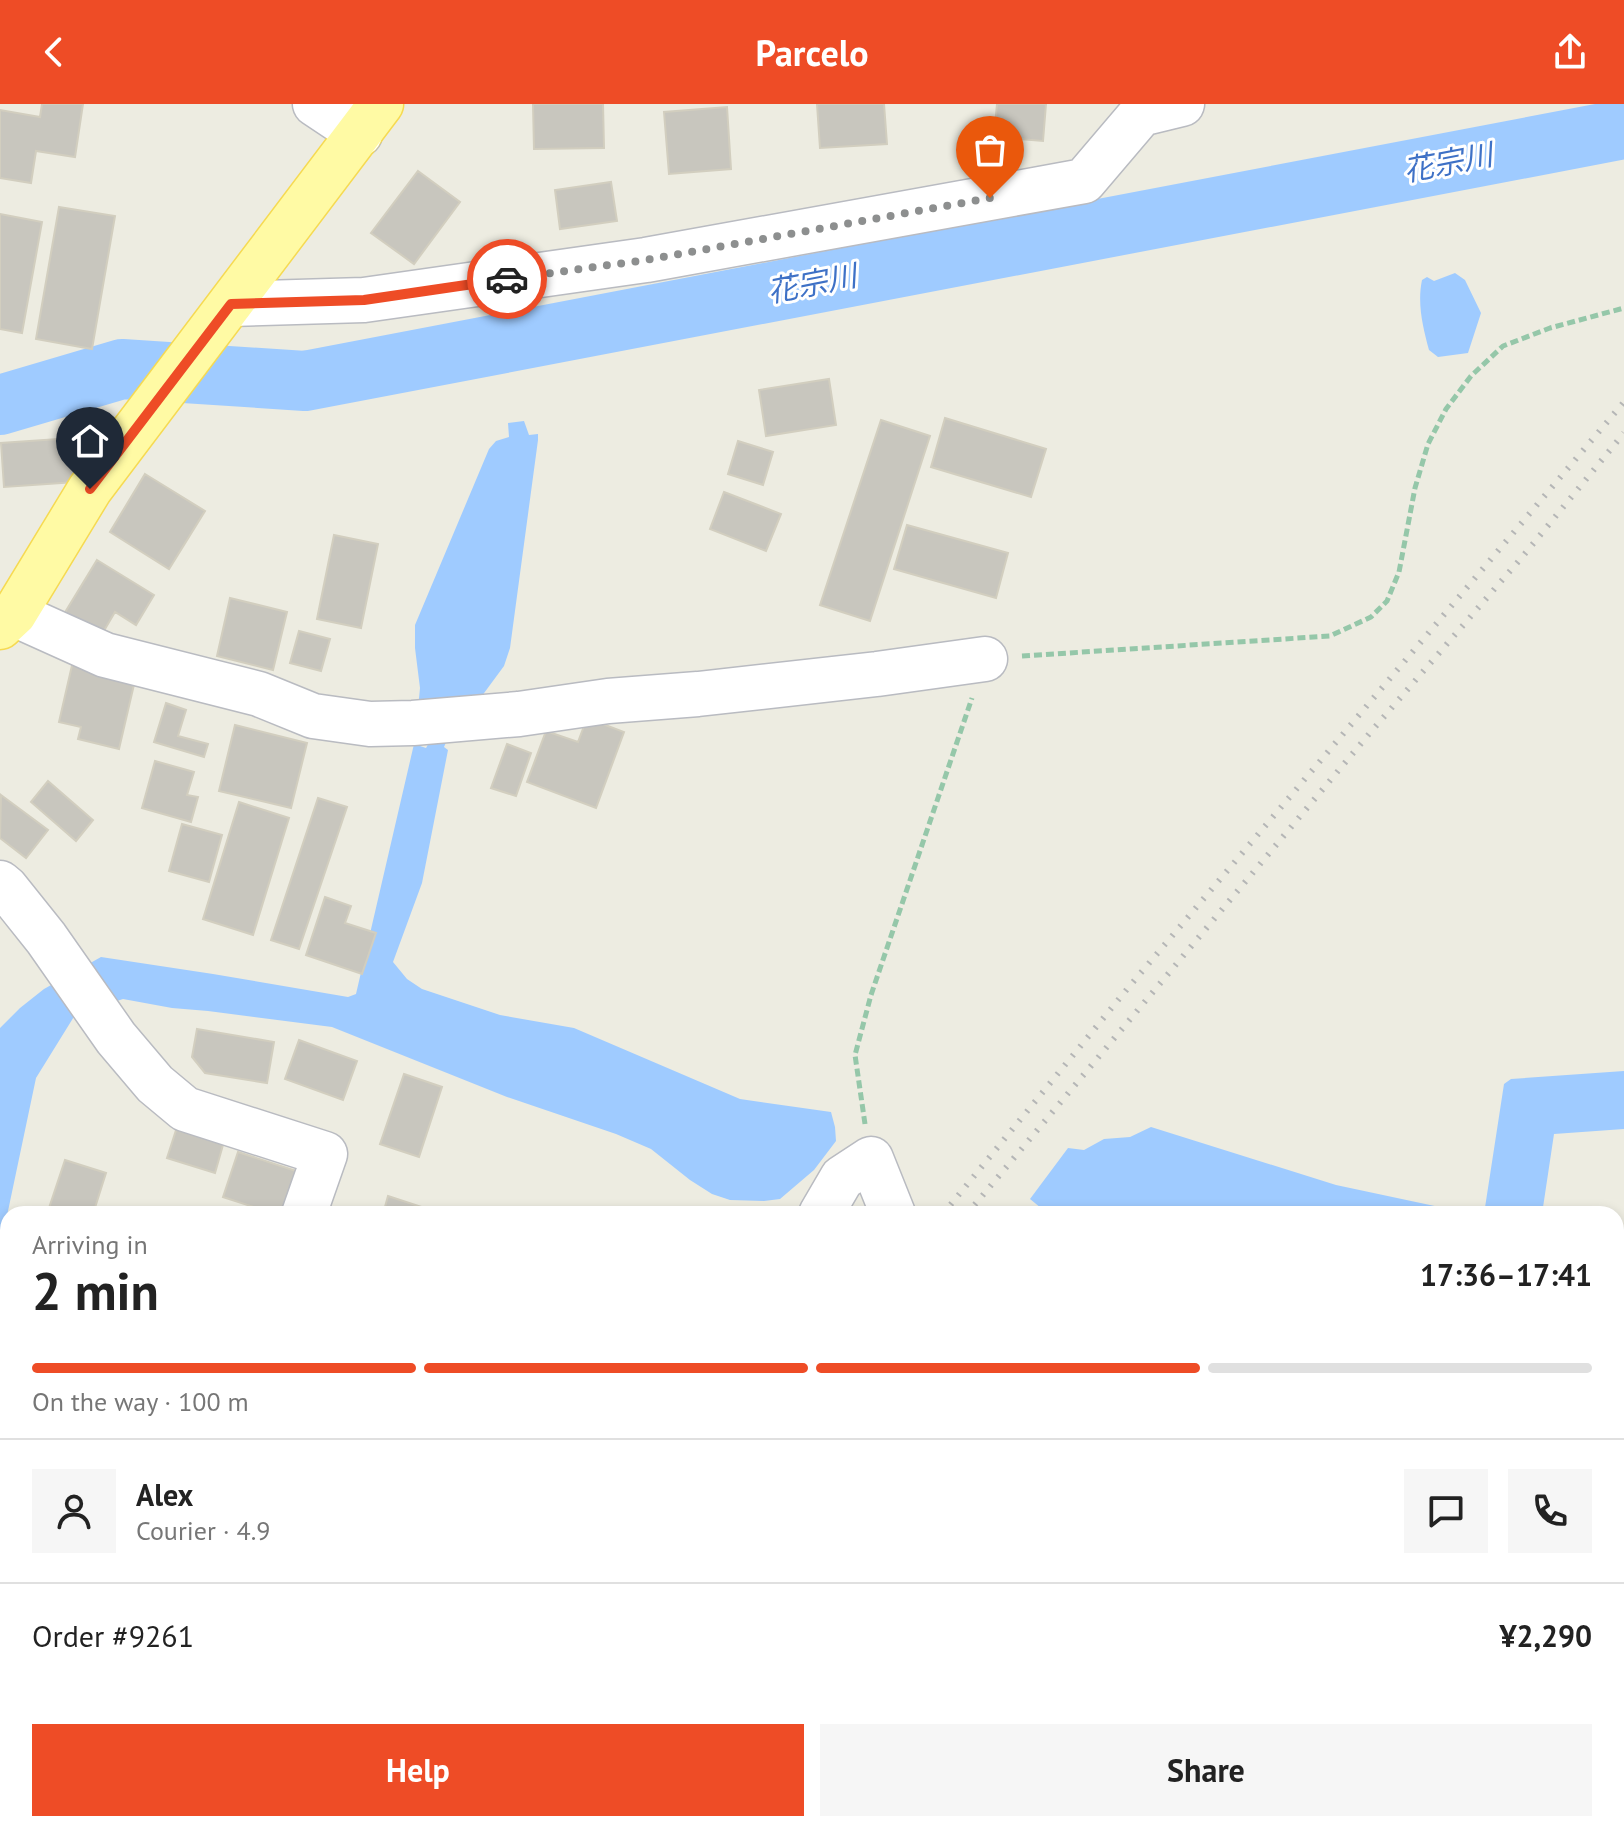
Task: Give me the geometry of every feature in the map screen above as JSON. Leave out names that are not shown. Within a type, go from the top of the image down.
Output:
[{"type":"main road","points":[[7,620],[90,489],[370,119]]},
{"type":"street","points":[[315,104],[370,119]]},
{"type":"street","points":[[231,304],[364,300],[646,260],[1084,181],[1141,114],[1182,104]]},
{"type":"street","points":[[7,620],[105,655],[259,694],[313,716],[370,724],[519,714],[608,701],[698,694],[985,659]]},
{"type":"street","points":[[0,883],[46,938],[116,1038],[155,1084],[185,1109],[325,1154],[307,1206]]},
{"type":"street","points":[[826,1206],[842,1178],[871,1159],[890,1206]]},
{"type":"path","points":[[871,1159],[855,1055],[871,995],[985,659],[1330,636],[1371,617],[1387,601],[1399,572],[1415,488],[1428,444],[1446,409],[1471,376],[1503,346],[1550,328],[1624,308]]},
{"type":"water","points":[[1455,273],[1465,280],[1481,313],[1468,353],[1438,357],[1429,350],[1423,324],[1420,307],[1422,280],[1427,277],[1434,281]]},
{"type":"water","points":[[524,421],[529,435],[538,434],[510,648],[504,666],[459,727],[450,733],[444,747],[448,750],[422,883],[393,962],[407,979],[422,989],[500,1015],[574,1028],[740,1099],[831,1112],[836,1141],[814,1170],[780,1199],[730,1200],[712,1194],[690,1180],[651,1149],[507,1097],[332,1027],[172,1008],[123,999],[75,1015],[36,1078],[9,1206],[0,1206],[0,1028],[44,989],[101,957],[348,997],[356,994],[414,744],[426,748],[430,741],[417,720],[420,688],[415,625],[489,449],[496,441],[509,437],[508,423]]},
{"type":"water","points":[[1624,1071],[1624,1129],[1554,1134],[1543,1206],[1485,1206],[1504,1084],[1511,1079]]},
{"type":"water","points":[[1151,1127],[1336,1185],[1435,1206],[1039,1206],[1030,1199],[1068,1148],[1084,1150],[1104,1139],[1130,1137]]},
{"type":"building","points":[[42,104],[83,104],[75,157],[36,151],[31,183],[0,178],[0,110],[40,117]]},
{"type":"building","points":[[533,104],[603,104],[604,148],[534,149]]},
{"type":"building","points":[[817,104],[884,104],[887,144],[820,148]]},
{"type":"building","points":[[997,104],[1046,104],[1043,141],[994,137]]},
{"type":"building","points":[[727,107],[731,169],[669,174],[664,112]]},
{"type":"building","points":[[418,171],[460,202],[414,264],[371,233]]},
{"type":"building","points":[[611,182],[617,221],[560,229],[555,190]]},
{"type":"building","points":[[59,207],[115,216],[92,349],[36,339]]},
{"type":"building","points":[[0,214],[42,222],[22,333],[0,329]]},
{"type":"building","points":[[829,379],[836,425],[766,436],[759,390]]},
{"type":"building","points":[[945,418],[1046,449],[1031,497],[931,467]]},
{"type":"building","points":[[881,420],[930,436],[870,621],[820,605]]},
{"type":"building","points":[[87,437],[90,481],[4,487],[1,443]]},
{"type":"building","points":[[738,441],[773,452],[763,485],[728,474]]},
{"type":"building","points":[[145,474],[205,511],[169,569],[110,532]]},
{"type":"building","points":[[724,492],[781,514],[766,551],[710,529]]},
{"type":"building","points":[[907,525],[1008,553],[996,598],[894,569]]},
{"type":"building","points":[[334,535],[378,544],[361,628],[317,619]]},
{"type":"building","points":[[97,560],[154,595],[136,625],[115,612],[98,641],[61,619]]},
{"type":"building","points":[[230,598],[287,612],[273,670],[217,656]]},
{"type":"building","points":[[299,631],[330,639],[321,671],[290,663]]},
{"type":"building","points":[[73,661],[136,676],[119,749],[78,739],[81,727],[59,722]]},
{"type":"building","points":[[166,703],[186,710],[178,736],[208,744],[204,757],[154,742]]},
{"type":"building","points":[[587,718],[624,732],[596,808],[527,782],[546,731],[578,742]]},
{"type":"building","points":[[235,725],[307,743],[291,808],[219,791]]},
{"type":"building","points":[[507,744],[531,753],[516,796],[491,788]]},
{"type":"building","points":[[155,761],[194,772],[187,795],[198,797],[191,822],[142,808]]},
{"type":"building","points":[[48,781],[93,820],[76,841],[31,802]]},
{"type":"building","points":[[1,795],[48,830],[26,858],[0,838]]},
{"type":"building","points":[[318,798],[347,807],[299,949],[271,940]]},
{"type":"building","points":[[239,802],[289,818],[253,935],[203,919]]},
{"type":"building","points":[[182,824],[222,835],[209,882],[169,871]]},
{"type":"building","points":[[325,897],[351,906],[345,923],[376,933],[362,974],[306,955]]},
{"type":"building","points":[[197,1029],[274,1042],[267,1083],[205,1073],[192,1057]]},
{"type":"building","points":[[299,1040],[357,1061],[343,1100],[285,1079]]},
{"type":"building","points":[[404,1074],[442,1087],[419,1157],[380,1144]]},
{"type":"building","points":[[178,1124],[225,1138],[215,1173],[167,1158]]},
{"type":"building","points":[[238,1152],[302,1173],[291,1206],[251,1206],[223,1197]]},
{"type":"building","points":[[65,1160],[106,1173],[96,1206],[50,1206]]},
{"type":"building","points":[[388,1196],[419,1206],[385,1206]]},
{"type":"waterway","name":"花宗川","points":[[0,405],[122,369],[305,381],[1624,129]]},
{"type":"railway","points":[[950,1206],[1128,988],[1624,402]]},
{"type":"railway","points":[[974,1206],[1624,433]]},
{"type":"way so far","points":[[507,279],[646,260],[990,198]]},
{"type":"route","points":[[90,489],[231,304],[364,300],[507,279]]}]
